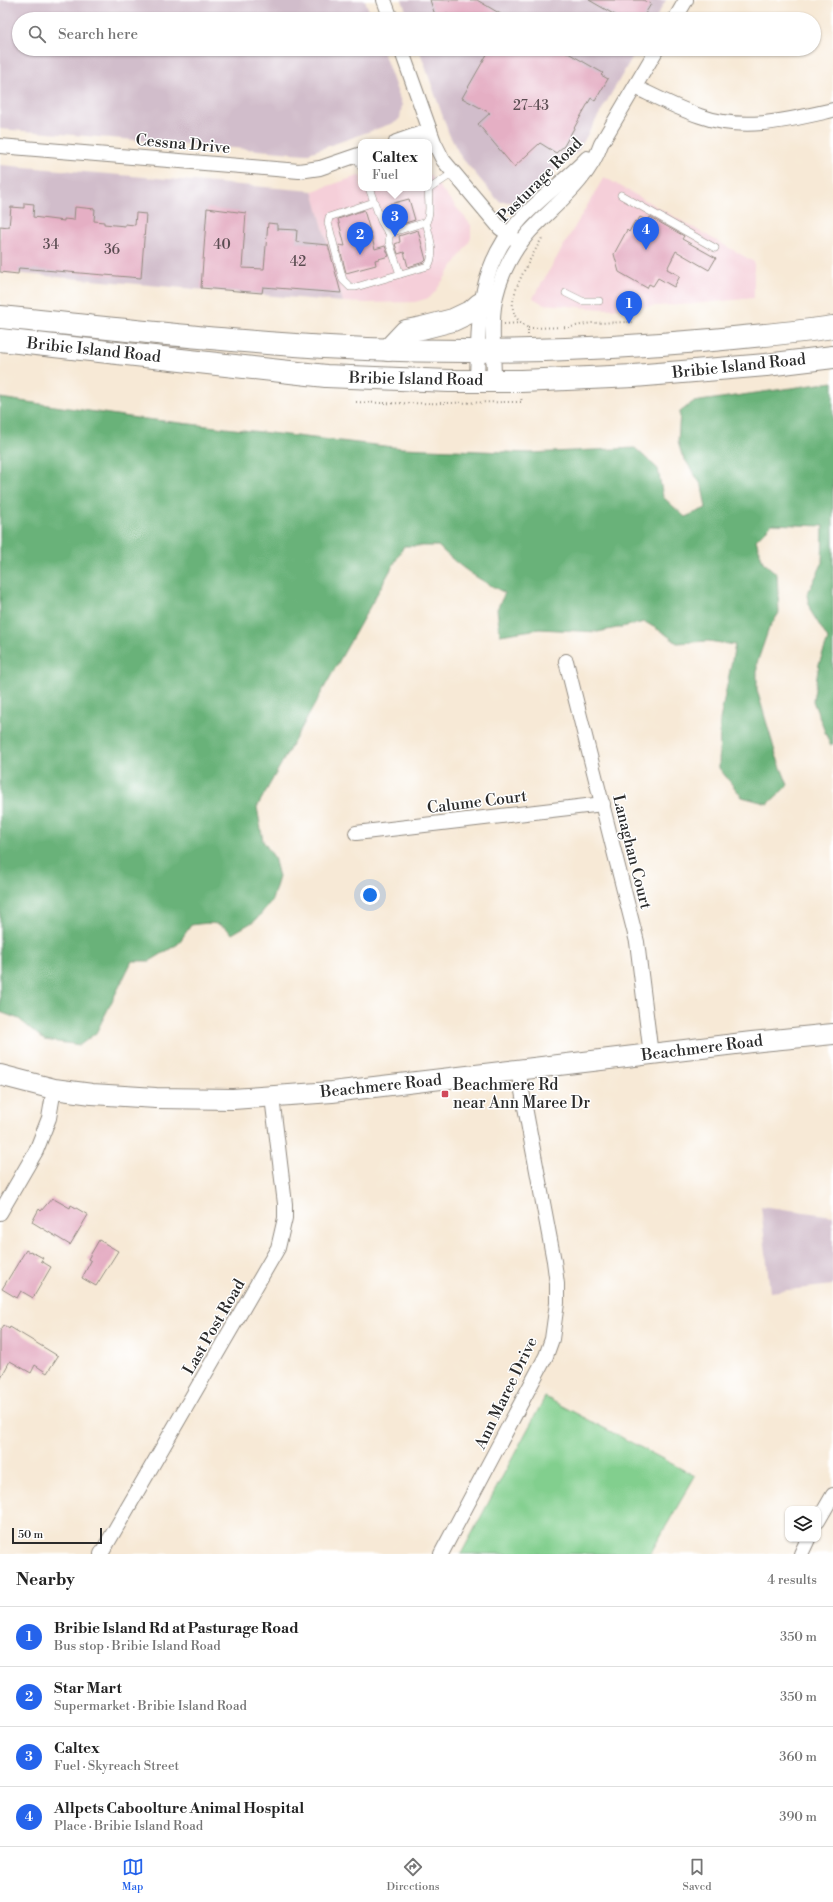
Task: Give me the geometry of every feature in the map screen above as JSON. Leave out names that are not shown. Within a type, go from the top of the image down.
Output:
[{"type":"main road","points":[[388,350],[406,331],[453,320],[472,312],[480,304]]},
{"type":"main road","name":"Bribie Island Road","points":[[0,317],[268,344],[388,350],[486,351],[593,348],[670,343],[833,327]]},
{"type":"main road","name":"Bribie Island Road","points":[[0,340],[326,376],[485,381],[596,378],[681,373],[833,356]]},
{"type":"main road","name":"Beachmere Road","points":[[0,1076],[54,1089],[92,1094],[163,1099],[210,1100],[272,1097],[833,1034]]},
{"type":"street","points":[[384,0],[388,12]]},
{"type":"street","points":[[679,12],[686,0]]},
{"type":"street","points":[[404,56],[438,152],[453,173],[500,228],[520,244]]},
{"type":"street","name":"Pasturage Road","points":[[486,351],[494,318],[497,294],[506,269],[520,244],[535,226],[587,172],[596,158],[601,144],[653,56]]},
{"type":"street","points":[[635,86],[700,117],[724,122],[750,124],[771,123],[833,110]]},
{"type":"street","points":[[404,139],[430,130]]},
{"type":"street","name":"Pasturage Road","points":[[485,381],[486,351],[480,304],[486,278],[498,252],[508,235],[520,220],[578,168],[601,144]]},
{"type":"street","name":"Cessna Drive","points":[[0,146],[299,171],[358,159]]},
{"type":"street","name":"Lanaghan Court","points":[[566,661],[637,942],[651,1055]]},
{"type":"street","name":"Calume Court","points":[[356,833],[602,804]]},
{"type":"street","name":"Ann Maree Drive","points":[[441,1554],[536,1376],[552,1339],[555,1322],[557,1284],[554,1261],[518,1070]]},
{"type":"street","points":[[0,1213],[36,1151],[49,1118],[54,1089]]},
{"type":"street","name":"Last Post Road","points":[[101,1554],[278,1248],[285,1218],[285,1204],[272,1097]]},
{"type":"street","points":[[821,1516],[833,1495]]},
{"type":"street","points":[[801,1554],[807,1542]]},
{"type":"lane","points":[[432,187],[453,173]]},
{"type":"lane","points":[[370,191],[381,221],[387,231],[394,232]]},
{"type":"lane","points":[[374,202],[329,217],[328,223],[343,280],[350,287],[356,287],[428,266],[431,261],[431,246],[426,222],[429,216],[429,191]]},
{"type":"lane","points":[[621,195],[715,248]]},
{"type":"lane","points":[[400,274],[389,242],[389,236],[394,232],[426,222]]},
{"type":"lane","points":[[566,293],[582,301],[599,302]]},
{"type":"path","points":[[528,328],[571,327],[591,323],[632,322]]},
{"type":"shaded area","points":[[0,0],[365,0],[369,12],[12,12],[12,56],[384,56],[402,105],[400,118],[396,122],[306,154],[0,129]]},
{"type":"shaded area","points":[[402,0],[666,0],[659,12],[406,12]]},
{"type":"shaded area","points":[[421,56],[633,56],[578,151],[522,197],[513,202],[501,202],[496,198],[461,157],[449,134]]},
{"type":"shaded area","points":[[0,165],[313,191],[343,302],[0,272]]},
{"type":"shaded area","points":[[358,176],[358,191],[432,191],[432,178],[471,225],[471,238],[435,292],[429,298],[415,302],[343,302],[313,191]]},
{"type":"shaded area","points":[[604,177],[754,262],[754,298],[693,304],[604,309],[543,304],[533,298]]},
{"type":"shaded area","points":[[761,1206],[833,1216],[833,1285],[770,1292]]},
{"type":"green space","points":[[833,382],[833,744],[830,745],[813,701],[819,664],[828,639],[810,610],[807,595],[822,564],[823,526],[772,524],[756,540],[763,562],[777,574],[779,613],[769,628],[757,663],[757,690],[776,755],[788,785],[768,804],[742,797],[719,768],[720,720],[735,645],[708,641],[677,643],[664,633],[645,622],[598,632],[539,629],[500,635],[497,609],[505,593],[486,583],[470,572],[438,546],[404,546],[257,807],[263,841],[274,857],[279,877],[272,900],[256,920],[232,934],[223,926],[218,924],[208,923],[191,925],[178,944],[150,961],[132,961],[96,1033],[80,1045],[44,1040],[19,1019],[0,1012],[0,398],[137,418],[402,448],[531,453],[635,448],[658,469],[663,497],[685,517],[706,508],[702,486],[682,455],[678,442],[680,412],[693,402]]},
{"type":"green space","points":[[545,1397],[695,1476],[650,1554],[461,1554]]},
{"type":"building","points":[[430,0],[477,0],[497,12],[434,12]]},
{"type":"building","points":[[589,0],[643,0],[651,4],[646,12],[610,12]]},
{"type":"building","points":[[486,56],[573,56],[603,73],[601,75],[608,79],[595,101],[591,98],[564,146],[556,153],[540,143],[514,167],[478,124],[490,113],[462,98]]},
{"type":"building","points":[[409,199],[415,220],[396,226],[390,204]]},
{"type":"building","points":[[24,203],[34,204],[33,217],[64,221],[64,219],[74,220],[75,207],[95,209],[94,221],[104,222],[104,224],[125,226],[125,224],[135,225],[136,213],[146,214],[141,278],[19,268],[18,274],[0,272],[0,226],[9,227],[11,207],[24,208]]},
{"type":"building","points":[[207,208],[246,213],[242,268],[264,269],[268,223],[277,224],[277,229],[297,230],[296,242],[328,245],[341,293],[263,287],[262,293],[201,288]]},
{"type":"building","points":[[364,210],[375,249],[385,246],[389,256],[375,260],[376,265],[346,273],[339,245],[345,246],[338,219]]},
{"type":"building","points":[[640,217],[648,221],[650,217],[684,236],[682,239],[716,258],[709,270],[676,251],[667,269],[680,276],[674,287],[658,278],[653,286],[649,284],[647,288],[619,272],[614,254],[627,230],[629,232],[635,221],[637,222]]},
{"type":"building","points":[[418,230],[426,260],[408,267],[404,252],[398,254],[395,244],[400,242],[399,236]]},
{"type":"building","points":[[52,1198],[70,1208],[71,1205],[88,1215],[70,1245],[32,1222],[39,1209],[41,1211]]},
{"type":"building","points":[[99,1240],[118,1251],[96,1286],[82,1278],[91,1261],[88,1259]]},
{"type":"building","points":[[26,1250],[43,1258],[41,1261],[51,1267],[33,1298],[21,1291],[17,1298],[2,1289]]},
{"type":"building","points":[[4,1325],[9,1329],[10,1327],[58,1356],[47,1373],[35,1365],[31,1373],[10,1361],[0,1379],[0,1331]]},
{"type":"place","name":"Caltex","points":[[395,237]]},
{"type":"place","name":"Allpets Caboolture Animal Hospital","points":[[646,250]]},
{"type":"place","name":"Star Mart","points":[[360,255]]},
{"type":"place","name":"Bribie Island Rd at Pasturage Road","points":[[629,324]]},
{"type":"place","name":"Beachmere Rd near Ann Maree Dr","points":[[445,1094]]}]
